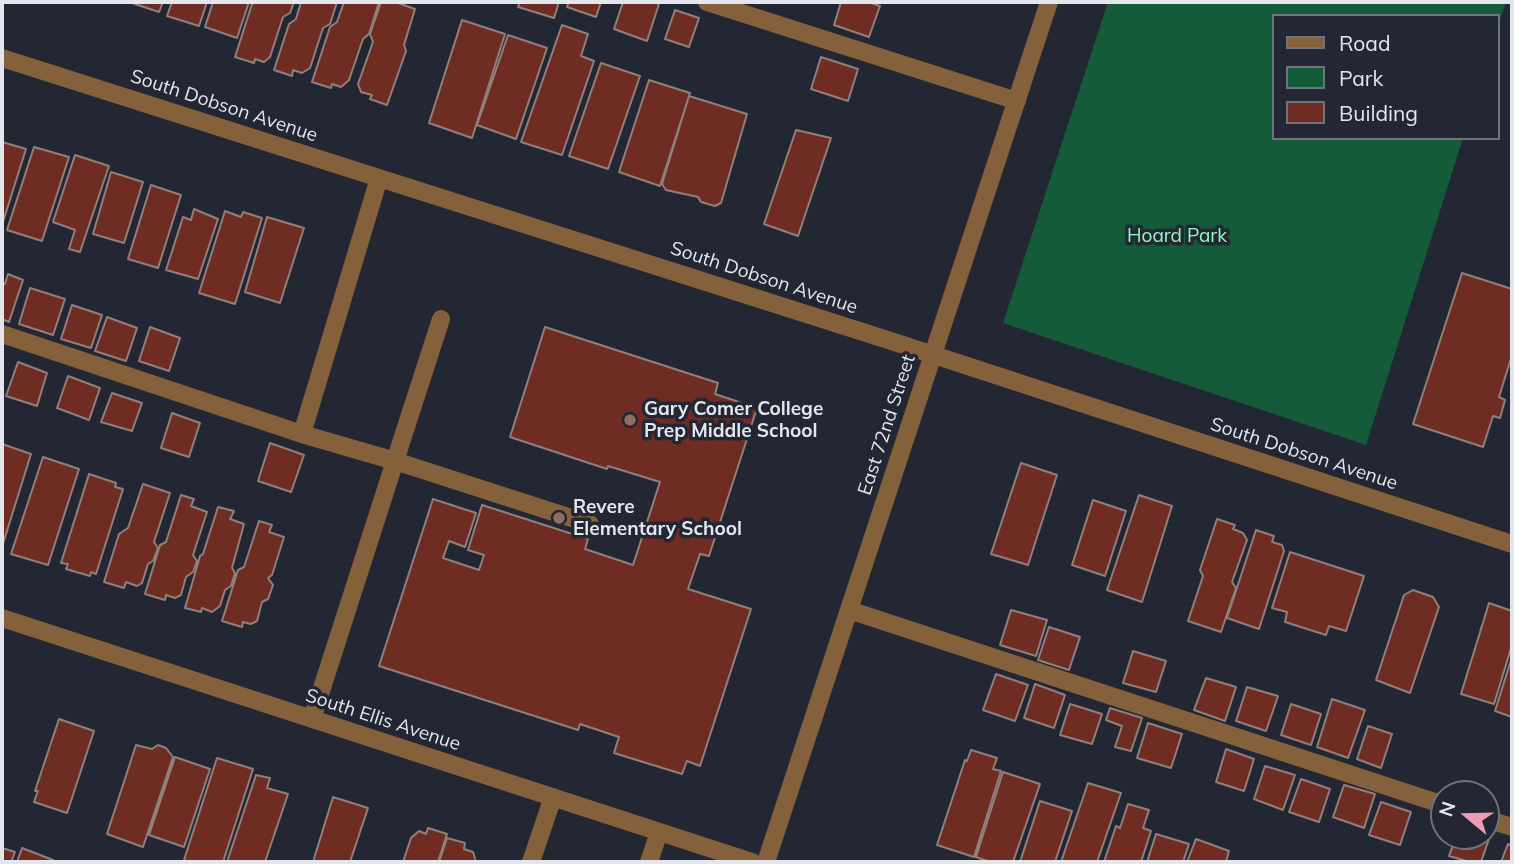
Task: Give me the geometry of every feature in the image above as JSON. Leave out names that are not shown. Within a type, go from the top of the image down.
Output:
[{"type":"street","points":[[707,2],[1017,101]]},
{"type":"street","name":"East 72nd Street","points":[[766,862],[1049,2]]},
{"type":"street","name":"South Dobson Avenue","points":[[2,58],[933,354],[1512,544]]},
{"type":"street","points":[[302,434],[379,178]]},
{"type":"street","points":[[312,719],[441,319]]},
{"type":"street","points":[[2,334],[302,434],[590,524]]},
{"type":"street","points":[[849,610],[1430,800]]},
{"type":"street","name":"South Ellis Avenue","points":[[2,618],[752,862]]},
{"type":"street","points":[[531,862],[553,797]]},
{"type":"street","points":[[649,862],[659,832]]},
{"type":"green space","name":"Hoard Park","points":[[1108,2],[1506,2],[1500,20],[1500,14],[1272,14],[1272,140],[1462,140],[1366,445],[1003,323]]},
{"type":"building","points":[[129,2],[163,2],[159,12]]},
{"type":"building","points":[[172,2],[207,2],[199,26],[167,16]]},
{"type":"building","points":[[213,2],[249,2],[237,38],[205,27]]},
{"type":"building","points":[[294,2],[290,13],[283,17],[270,57],[264,62],[255,59],[254,63],[235,57],[252,4]]},
{"type":"building","points":[[301,2],[337,2],[330,24],[323,28],[310,68],[302,73],[293,70],[292,76],[274,70],[289,24],[296,19]]},
{"type":"building","points":[[344,2],[379,2],[369,34],[363,39],[349,80],[341,87],[332,84],[331,88],[312,82],[330,27],[337,22]]},
{"type":"building","points":[[381,2],[395,2],[415,9],[404,45],[406,51],[387,105],[370,99],[372,95],[361,92],[358,84],[373,42],[370,34]]},
{"type":"building","points":[[520,2],[559,2],[554,18],[518,7]]},
{"type":"building","points":[[569,2],[601,2],[596,17],[567,7]]},
{"type":"building","points":[[623,2],[659,4],[647,41],[614,29]]},
{"type":"building","points":[[841,2],[868,2],[880,6],[869,37],[834,25]]},
{"type":"building","points":[[675,10],[699,18],[689,47],[665,39]]},
{"type":"building","points":[[462,20],[505,34],[472,138],[429,123]]},
{"type":"building","points":[[562,25],[588,34],[581,56],[594,61],[562,155],[521,142]]},
{"type":"building","points":[[508,35],[547,48],[516,139],[477,125]]},
{"type":"building","points":[[821,57],[858,69],[848,101],[811,89]]},
{"type":"building","points":[[601,63],[640,76],[608,169],[569,156]]},
{"type":"building","points":[[649,80],[690,93],[660,186],[619,172]]},
{"type":"building","points":[[689,96],[747,114],[721,203],[715,206],[701,202],[698,197],[666,190],[662,184]]},
{"type":"building","points":[[796,130],[831,138],[798,236],[764,224]]},
{"type":"building","points":[[2,142],[26,149],[2,225]]},
{"type":"building","points":[[34,147],[69,157],[42,241],[7,230]]},
{"type":"building","points":[[75,155],[109,166],[80,252],[69,249],[75,230],[53,222]]},
{"type":"building","points":[[111,172],[143,182],[124,243],[93,234]]},
{"type":"building","points":[[151,185],[181,195],[158,268],[128,259]]},
{"type":"building","points":[[194,209],[218,219],[198,279],[166,270],[183,217],[191,220]]},
{"type":"building","points":[[225,211],[241,217],[243,212],[262,218],[235,304],[199,293]]},
{"type":"building","points":[[267,217],[304,228],[280,303],[245,292]]},
{"type":"building","points":[[1462,273],[1512,289],[1512,355],[1499,397],[1505,400],[1500,418],[1493,416],[1483,447],[1413,424]]},
{"type":"building","points":[[8,274],[23,280],[9,322],[2,319],[2,283],[5,284]]},
{"type":"building","points":[[30,288],[65,299],[53,335],[19,324]]},
{"type":"building","points":[[72,305],[102,315],[91,348],[61,339]]},
{"type":"building","points":[[107,317],[137,328],[126,361],[95,351]]},
{"type":"building","points":[[150,327],[180,338],[169,371],[139,361]]},
{"type":"building","points":[[545,327],[718,383],[715,394],[757,408],[709,556],[700,554],[688,589],[751,609],[700,766],[687,761],[682,774],[614,753],[619,737],[580,724],[578,730],[379,666],[433,499],[476,513],[465,547],[449,541],[443,558],[479,570],[484,555],[468,550],[482,505],[588,539],[585,549],[633,565],[660,482],[608,466],[607,469],[510,437]]},
{"type":"building","points":[[18,362],[47,373],[37,406],[6,396]]},
{"type":"building","points":[[68,376],[100,388],[89,420],[57,408]]},
{"type":"building","points":[[112,393],[142,403],[132,431],[101,422]]},
{"type":"building","points":[[172,413],[200,423],[189,457],[161,448]]},
{"type":"building","points":[[270,443],[304,455],[291,492],[258,481]]},
{"type":"building","points":[[2,444],[31,454],[2,547]]},
{"type":"building","points":[[43,457],[79,469],[48,565],[11,554]]},
{"type":"building","points":[[1021,463],[1057,475],[1028,565],[991,554]]},
{"type":"building","points":[[89,474],[116,483],[115,487],[123,489],[96,574],[91,572],[90,576],[66,569],[68,564],[61,563]]},
{"type":"building","points":[[143,484],[170,493],[154,542],[158,548],[153,561],[148,564],[142,583],[137,586],[126,582],[124,588],[104,582],[119,534],[128,528]]},
{"type":"building","points":[[181,495],[194,499],[191,506],[207,512],[193,555],[197,561],[193,572],[186,577],[181,595],[175,598],[166,595],[165,600],[145,594],[160,545],[166,542]]},
{"type":"building","points":[[1139,495],[1172,506],[1142,602],[1107,590]]},
{"type":"building","points":[[1093,500],[1126,511],[1105,576],[1072,565]]},
{"type":"building","points":[[218,507],[234,511],[230,519],[244,524],[232,568],[235,573],[231,586],[225,590],[220,606],[212,612],[202,608],[201,612],[185,608]]},
{"type":"building","points":[[1217,519],[1235,525],[1233,529],[1243,533],[1247,540],[1232,582],[1236,588],[1221,632],[1188,621],[1203,576],[1200,570]]},
{"type":"building","points":[[259,521],[272,525],[269,532],[284,537],[272,575],[268,578],[273,585],[268,599],[262,602],[257,621],[251,624],[243,622],[242,627],[222,621],[238,570],[244,567]]},
{"type":"building","points":[[1256,530],[1274,536],[1272,542],[1282,545],[1284,551],[1259,629],[1227,618]]},
{"type":"building","points":[[1290,552],[1364,576],[1346,631],[1329,626],[1326,635],[1285,622],[1287,612],[1272,608]]},
{"type":"building","points":[[1413,590],[1433,597],[1439,607],[1410,693],[1376,680],[1404,595]]},
{"type":"building","points":[[1489,603],[1512,611],[1512,645],[1494,704],[1461,694]]},
{"type":"building","points":[[1011,610],[1047,620],[1036,656],[1000,645]]},
{"type":"building","points":[[1049,627],[1080,637],[1069,670],[1038,660]]},
{"type":"building","points":[[1133,651],[1166,661],[1156,692],[1123,683]]},
{"type":"building","points":[[1512,657],[1512,717],[1495,711]]},
{"type":"building","points":[[996,674],[1028,685],[1015,721],[983,710]]},
{"type":"building","points":[[1206,678],[1236,687],[1225,721],[1194,710]]},
{"type":"building","points":[[1035,684],[1065,695],[1054,728],[1024,718]]},
{"type":"building","points":[[1247,687],[1278,696],[1266,731],[1236,721]]},
{"type":"building","points":[[1332,699],[1365,710],[1348,758],[1317,747]]},
{"type":"building","points":[[1070,704],[1102,714],[1092,744],[1060,735]]},
{"type":"building","points":[[1291,704],[1321,714],[1311,745],[1281,735]]},
{"type":"building","points":[[1110,708],[1142,718],[1131,751],[1115,747],[1122,726],[1106,720]]},
{"type":"building","points":[[59,719],[94,731],[67,813],[34,802],[38,791],[35,791]]},
{"type":"building","points":[[1148,723],[1182,734],[1171,768],[1137,758]]},
{"type":"building","points":[[1368,726],[1392,734],[1381,768],[1357,759]]},
{"type":"building","points":[[136,745],[152,749],[158,745],[166,748],[173,757],[143,847],[107,834]]},
{"type":"building","points":[[1226,749],[1254,759],[1244,791],[1216,782]]},
{"type":"building","points":[[971,750],[997,758],[993,769],[1001,771],[974,857],[937,845],[965,760],[967,761]]},
{"type":"building","points":[[175,757],[210,769],[184,847],[149,835]]},
{"type":"building","points":[[217,758],[253,769],[223,862],[189,862],[184,860]]},
{"type":"building","points":[[1265,766],[1295,775],[1283,810],[1254,799]]},
{"type":"building","points":[[1003,772],[1040,784],[1013,862],[990,862],[976,857]]},
{"type":"building","points":[[256,775],[270,778],[267,788],[288,794],[265,862],[227,862]]},
{"type":"building","points":[[1301,779],[1330,789],[1319,822],[1289,812]]},
{"type":"building","points":[[1088,783],[1121,793],[1097,862],[1061,862]]},
{"type":"building","points":[[1344,785],[1375,794],[1364,828],[1333,817]]},
{"type":"building","points":[[333,797],[368,808],[350,862],[313,862]]},
{"type":"building","points":[[1040,801],[1072,811],[1055,862],[1020,862]]},
{"type":"building","points":[[1381,802],[1411,812],[1400,845],[1369,835]]},
{"type":"building","points":[[1128,804],[1149,810],[1143,828],[1151,831],[1141,862],[1104,862],[1116,826],[1120,828]]},
{"type":"building","points":[[428,828],[447,834],[438,862],[403,862],[411,838],[419,831],[426,834]]},
{"type":"building","points":[[1156,834],[1189,844],[1183,862],[1147,862]]},
{"type":"building","points":[[447,838],[465,843],[464,849],[473,852],[476,862],[439,862]]},
{"type":"building","points":[[1196,839],[1229,851],[1226,862],[1187,862]]},
{"type":"building","points":[[1508,844],[1512,846],[1512,862],[1501,862]]},
{"type":"building","points":[[2,848],[15,852],[11,862],[2,862]]},
{"type":"building","points":[[22,848],[53,860],[17,862]]},
{"type":"building","points":[[1451,850],[1485,850],[1481,862],[1449,856]]},
{"type":"place","name":"Gary Comer College Prep Middle School","points":[[630,420]]},
{"type":"place","name":"Revere Elementary School","points":[[559,518]]}]
